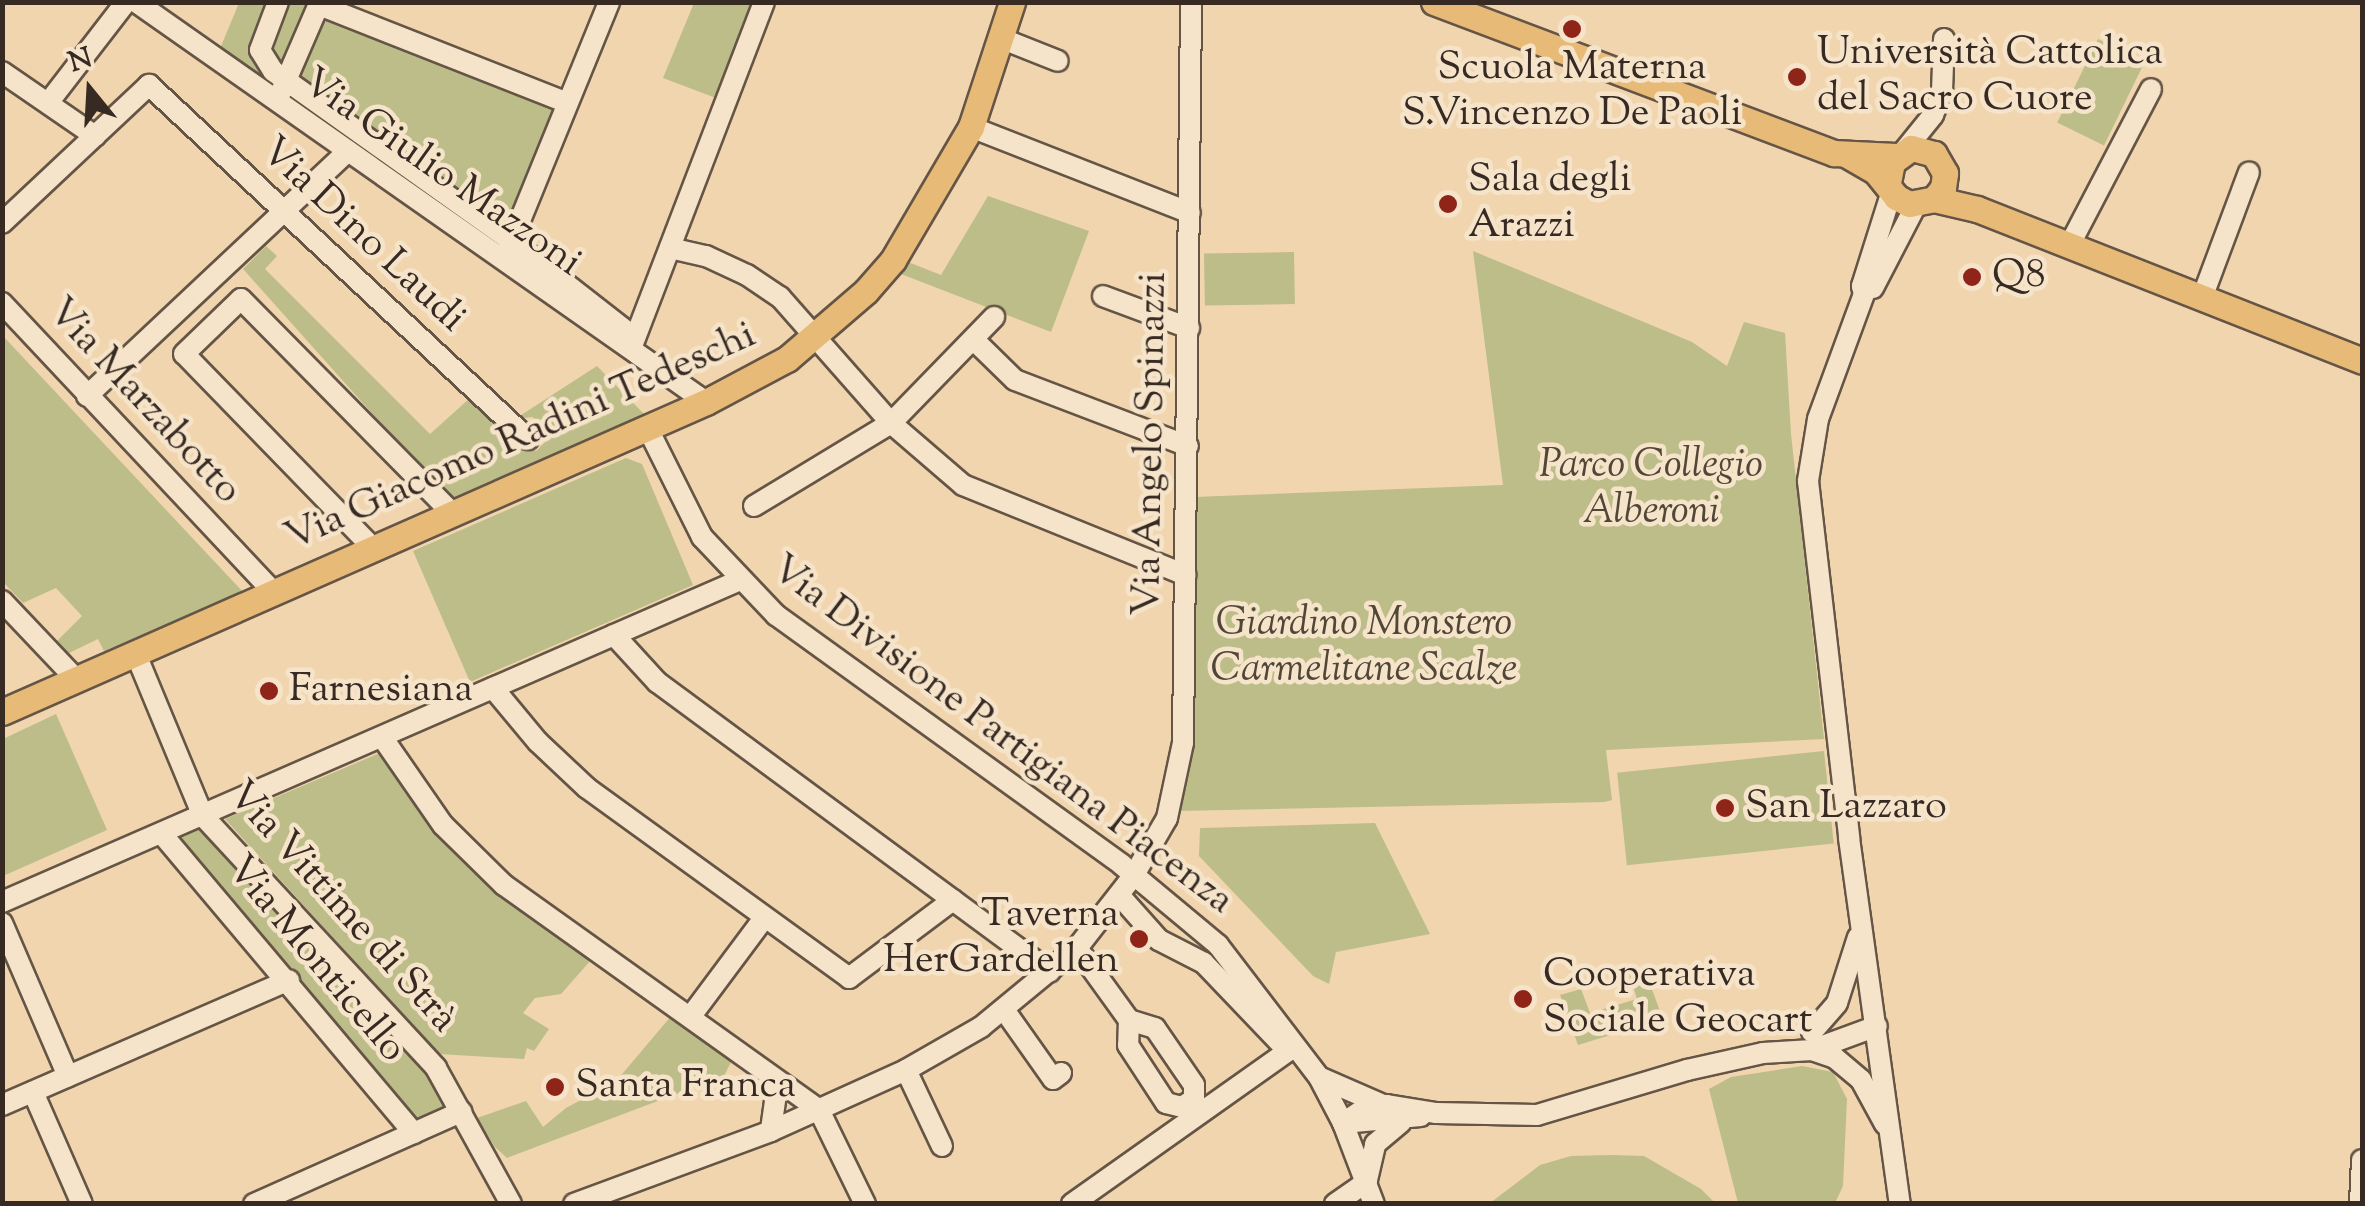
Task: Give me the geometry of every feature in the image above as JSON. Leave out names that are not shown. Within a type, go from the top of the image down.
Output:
[{"type":"main road","name":"Via Giacomo Radini Tedeschi","points":[[2,712],[771,370],[816,336],[893,260],[971,127],[1012,2]]},
{"type":"main road","points":[[1434,2],[1847,156],[1890,187],[1902,202],[1977,209],[2362,361]]},
{"type":"main road","points":[[1847,156],[1927,150],[1977,209]]},
{"type":"main road","points":[[1890,187],[1889,168],[1900,153]]},
{"type":"main road","points":[[1925,202],[1942,166]]},
{"type":"street","points":[[48,103],[126,2]]},
{"type":"street","name":"Via Giulio Mazzoni","points":[[136,2],[348,152],[508,251]]},
{"type":"street","points":[[278,2],[260,50],[272,71],[706,402]]},
{"type":"street","points":[[508,251],[565,102],[609,2]]},
{"type":"street","points":[[633,344],[764,2]]},
{"type":"street","name":"Via Angelo Spinazzi","points":[[574,1204],[819,1110],[906,1070],[1005,1011],[1076,948],[1134,876],[1167,818],[1183,743],[1191,2]]},
{"type":"street","points":[[276,101],[319,4],[565,102]]},
{"type":"street","points":[[1000,38],[1058,61]]},
{"type":"street","points":[[1900,153],[1933,114],[1942,90],[1944,39]]},
{"type":"street","points":[[2,72],[95,136],[2,223]]},
{"type":"street","name":"Via Dino Laudi","points":[[95,136],[149,85],[528,438]]},
{"type":"street","points":[[2069,246],[2152,90]]},
{"type":"street","points":[[1933,114],[1942,166]]},
{"type":"street","points":[[971,127],[1190,213]]},
{"type":"street","points":[[87,396],[348,152]]},
{"type":"street","points":[[2202,298],[2248,172]]},
{"type":"street","points":[[1890,187],[1862,286],[1864,294],[1818,419],[1808,481],[1861,923],[1900,1204]]},
{"type":"street","points":[[1864,294],[1872,290],[1925,202]]},
{"type":"street","points":[[670,248],[706,256],[747,274],[780,297],[891,424],[963,485],[1186,575]]},
{"type":"street","points":[[1103,296],[1189,328]]},
{"type":"street","points":[[372,548],[184,354],[241,298],[451,512]]},
{"type":"street","name":"Via Marzabotto","points":[[2,303],[273,592]]},
{"type":"street","points":[[185,305],[209,330]]},
{"type":"street","points":[[754,506],[891,424],[994,317]]},
{"type":"street","points":[[974,340],[1015,380],[1188,446]]},
{"type":"street","name":"Via Divisione Partigiana Piacenza","points":[[648,427],[692,521],[740,580],[776,614],[1134,876],[1218,945],[1319,1077],[1344,1124],[1374,1204]]},
{"type":"street","points":[[2,902],[740,580]]},
{"type":"street","points":[[2,602],[76,679]]},
{"type":"street","points":[[614,635],[657,682],[1050,972]]},
{"type":"street","name":"Via Vittime di Strà","points":[[135,652],[203,816],[436,1068],[510,1204]]},
{"type":"street","points":[[493,688],[538,742],[587,788],[849,978],[953,900]]},
{"type":"street","points":[[382,737],[444,825],[504,884],[819,1110],[865,1204]]},
{"type":"street","name":"Via Monticello","points":[[162,834],[414,1132]]},
{"type":"street","points":[[1072,1204],[1288,1051],[1204,963],[1158,940],[1119,895]]},
{"type":"street","points":[[691,1016],[764,918]]},
{"type":"street","points":[[2,923],[68,1076]]},
{"type":"street","points":[[1812,1041],[1838,1003],[1861,923]]},
{"type":"street","points":[[1076,948],[1129,1020]]},
{"type":"street","points":[[2,1105],[289,980]]},
{"type":"street","points":[[1005,1011],[1053,1079],[1061,1073]]},
{"type":"street","points":[[1319,1077],[1336,1088],[1387,1105],[1436,1113],[1537,1115],[1688,1070],[1876,1026]]},
{"type":"street","points":[[1812,1041],[1861,1080],[1893,1139]]},
{"type":"street","points":[[906,1070],[942,1146]]},
{"type":"street","points":[[767,1072],[776,1094],[772,1131]]},
{"type":"street","points":[[32,1092],[82,1204]]},
{"type":"street","points":[[1344,1124],[1364,1109],[1387,1105]]},
{"type":"street","points":[[254,1204],[276,1199],[461,1112]]},
{"type":"street","points":[[1344,1124],[1406,1120],[1436,1113]]},
{"type":"street","points":[[1335,1204],[1367,1182],[1375,1144],[1387,1130],[1406,1120]]},
{"type":"street","points":[[2360,1204],[2362,1160]]},
{"type":"green space","points":[[239,3],[319,3],[565,102],[500,240],[219,51]]},
{"type":"green space","points":[[694,3],[753,3],[716,98],[663,78]]},
{"type":"green space","points":[[2098,39],[2145,62],[2104,145],[2057,123]]},
{"type":"green space","points":[[988,196],[1089,231],[1051,332],[901,274],[908,262],[941,275]]},
{"type":"green space","points":[[266,246],[277,256],[265,269],[430,434],[470,398],[517,446],[536,451],[546,441],[544,426],[532,417],[515,419],[597,366],[647,417],[453,504],[243,269]]},
{"type":"green space","points":[[1473,251],[1692,342],[1727,366],[1744,322],[1785,333],[1791,434],[1824,739],[1606,750],[1612,800],[1605,802],[1178,811],[1195,497],[1503,485]]},
{"type":"green space","points":[[1294,252],[1295,304],[1205,306],[1204,254]]},
{"type":"green space","points":[[3,336],[243,592],[104,651],[98,639],[67,654],[57,641],[82,616],[56,588],[23,603],[3,582]]},
{"type":"green space","points":[[626,458],[642,464],[693,585],[470,682],[413,551]]},
{"type":"green space","points":[[56,714],[107,830],[3,876],[3,739]]},
{"type":"green space","name":"San Lazzaro","points":[[1824,751],[1834,843],[1627,865],[1617,773]]},
{"type":"green space","points":[[382,752],[499,885],[591,960],[561,994],[535,998],[523,1013],[549,1029],[534,1051],[527,1048],[524,1059],[439,1054],[225,819]]},
{"type":"green space","points":[[201,822],[431,1073],[448,1111],[415,1127],[171,836]]},
{"type":"green space","points":[[1375,823],[1430,934],[1336,952],[1329,984],[1313,976],[1199,856],[1200,828]]},
{"type":"green space","points":[[1644,968],[1663,1019],[1578,1045],[1560,995],[1581,989],[1590,1013],[1637,999],[1629,973]]},
{"type":"green space","points":[[672,1015],[732,1060],[724,1076],[507,1158],[495,1147],[477,1118],[526,1101],[543,1127],[566,1108],[594,1093],[607,1092]]},
{"type":"green space","points":[[1802,1066],[1833,1072],[1847,1099],[1843,1186],[1835,1203],[1738,1203],[1709,1089],[1731,1077]]},
{"type":"green space","points":[[1571,1156],[1644,1156],[1701,1189],[1715,1203],[1490,1203],[1540,1165]]},
{"type":"place","name":"Scuola Materna S.Vincenzo De Paoli","points":[[1572,29]]},
{"type":"place","name":"Università Cattolica del Sacro Cuore","points":[[1797,77]]},
{"type":"place","name":"Sala degli Arazzi","points":[[1448,204]]},
{"type":"place","name":"Q8","points":[[1972,277]]},
{"type":"place","name":"Farnesiana","points":[[269,691]]},
{"type":"place","name":"San Lazzaro","points":[[1725,808]]},
{"type":"place","name":"Taverna HerGardellen","points":[[1139,939]]},
{"type":"place","name":"Cooperativa Sociale Geocart","points":[[1523,999]]},
{"type":"place","name":"Santa Franca","points":[[555,1087]]},
{"type":"park label","name":"Parco Collegio Alberoni","points":[[1651,490]]},
{"type":"park label","name":"Giardino Monstero Carmelitane Scalze","points":[[1364,648]]}]
